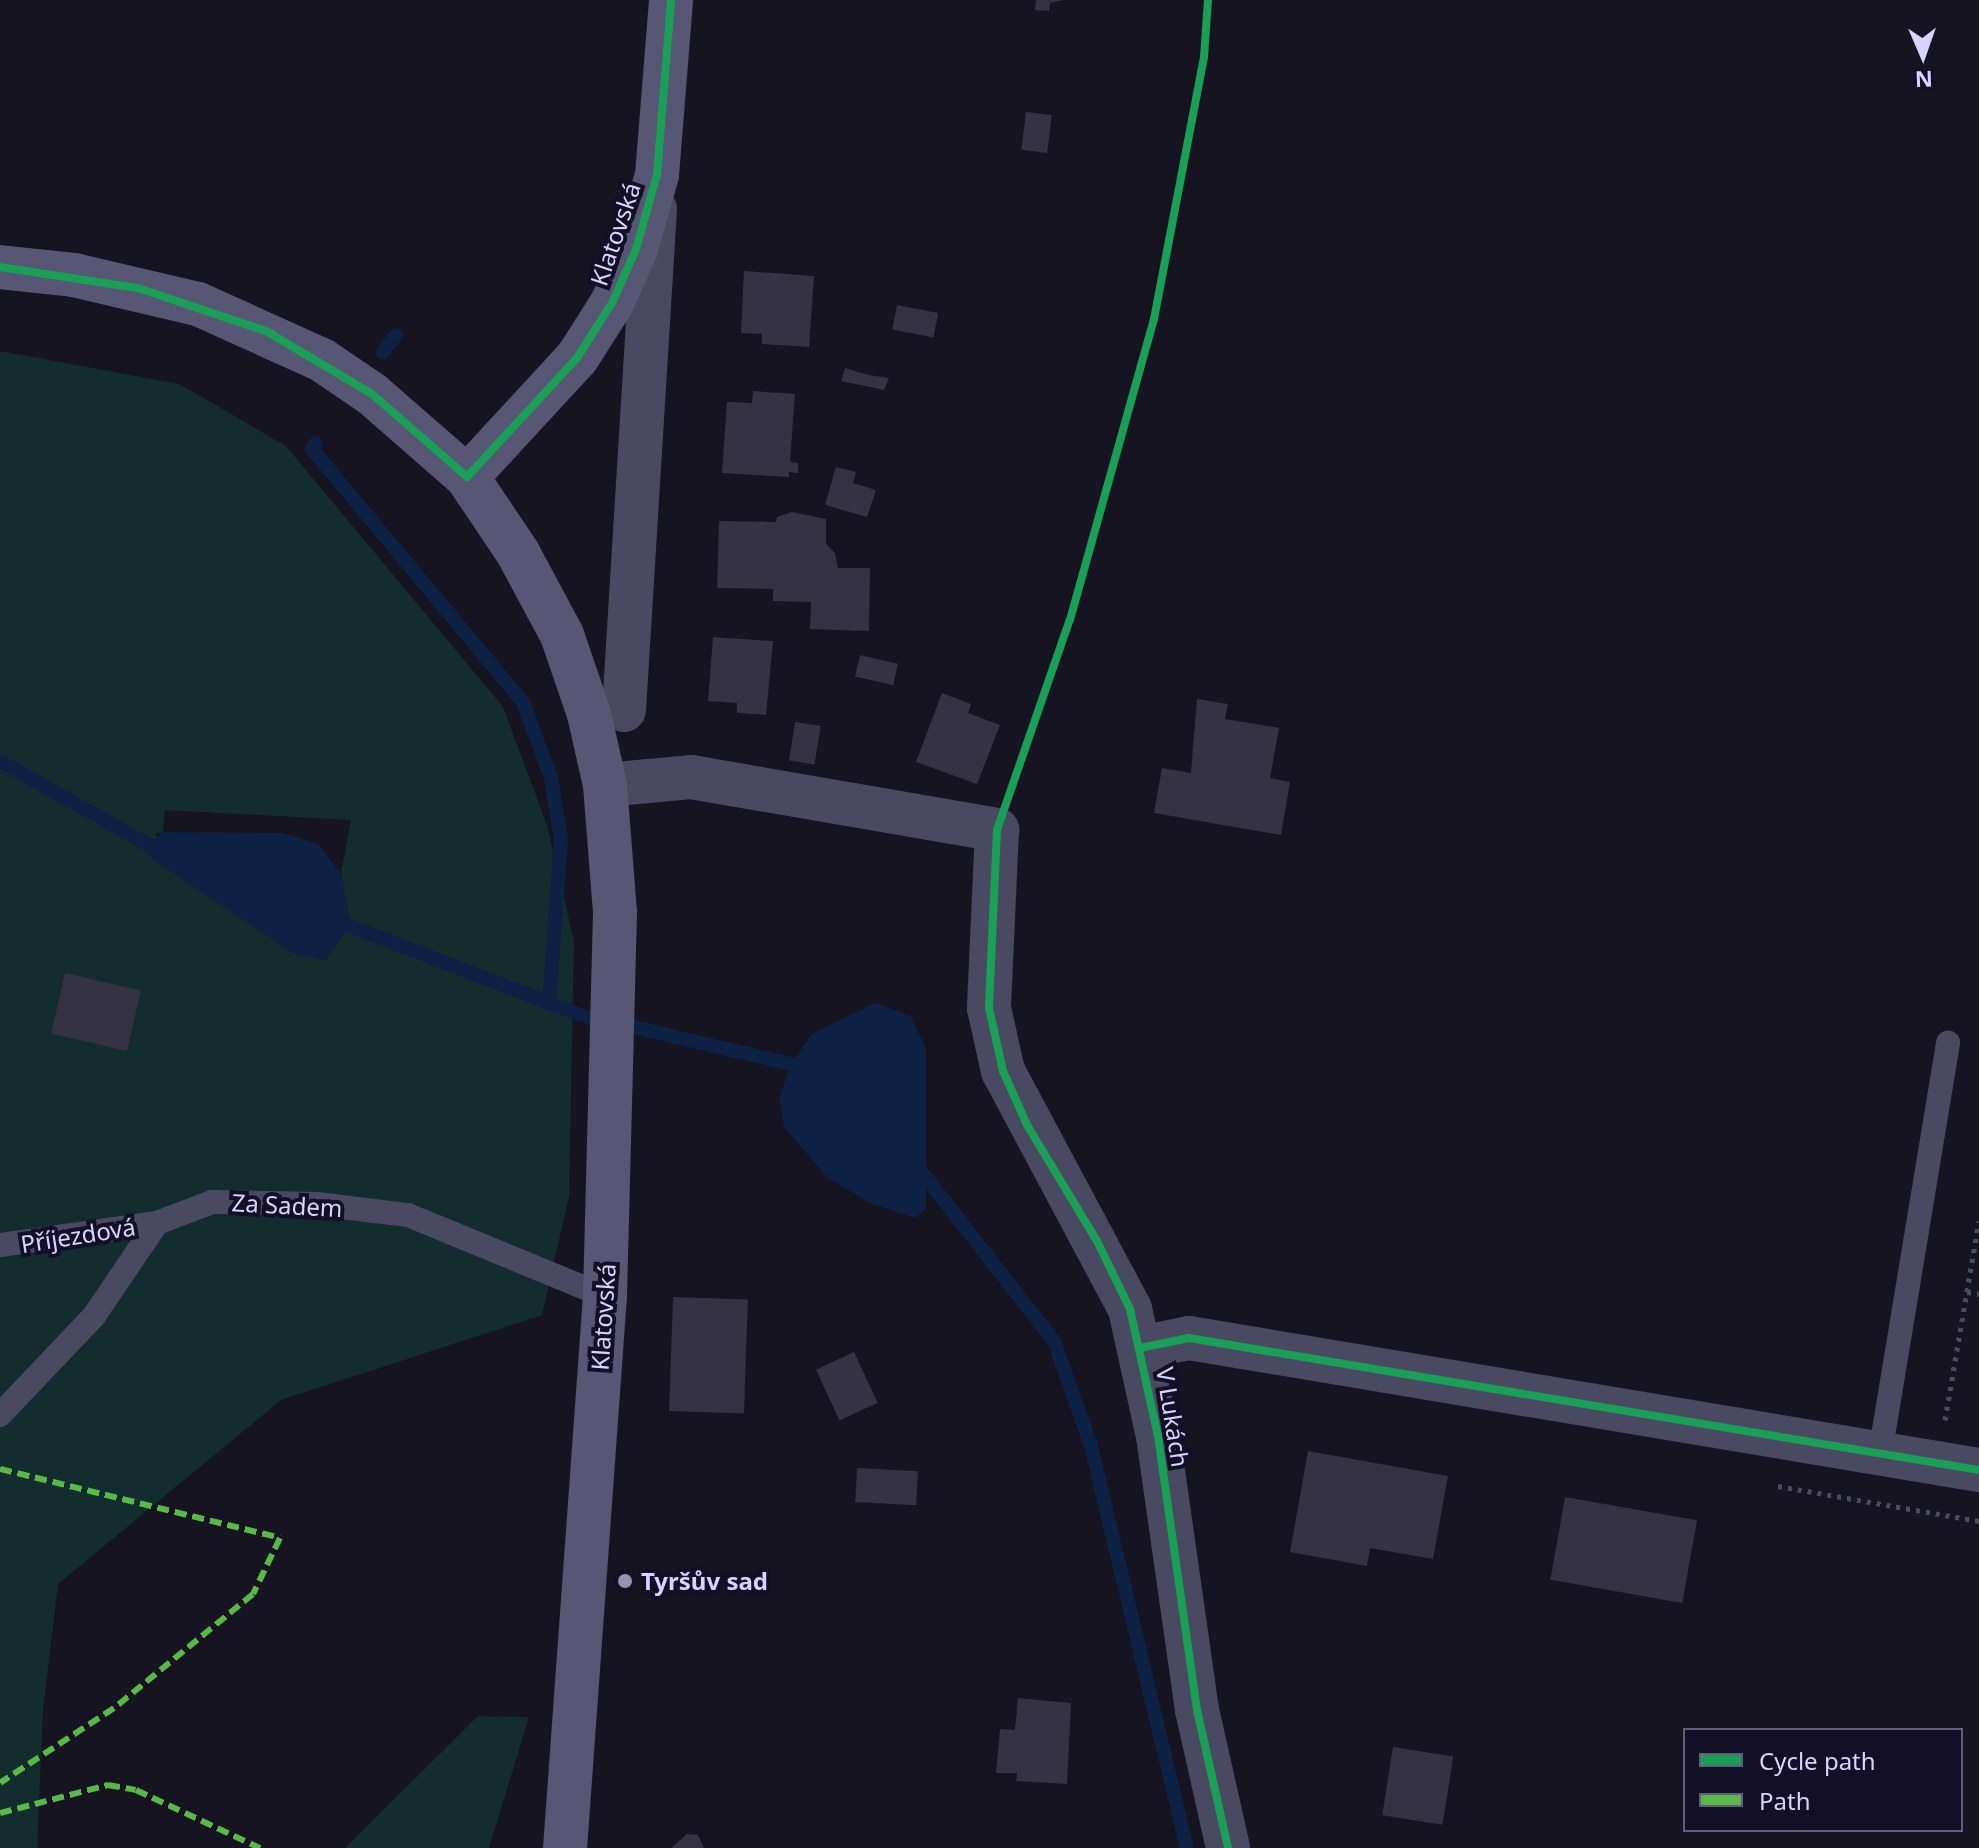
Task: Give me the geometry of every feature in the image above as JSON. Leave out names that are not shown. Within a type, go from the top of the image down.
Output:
[{"type":"main road","name":"Klatovská","points":[[565,1848],[605,1296],[615,1009],[614,846],[605,785],[589,714],[562,635],[518,553],[467,477],[539,404],[605,314],[636,249],[657,175],[671,0]]},
{"type":"main road","points":[[0,267],[138,288],[266,331],[372,394],[467,477]]},
{"type":"street","name":"Klatovská","points":[[624,710],[657,175]]},
{"type":"street","name":"V Lukách","points":[[605,785],[691,777],[997,830],[989,1008],[1003,1071],[1027,1125],[1097,1241],[1130,1309],[1140,1348],[1197,1710],[1228,1848]]},
{"type":"street","points":[[1140,1348],[1189,1338],[1979,1470]]},
{"type":"lane","points":[[1880,1454],[1948,1043]]},
{"type":"lane","name":"Za Sadem","points":[[157,1223],[212,1202],[249,1201],[408,1215],[605,1296]]},
{"type":"lane","points":[[0,1415],[94,1316],[157,1223]]},
{"type":"lane","name":"Příjezdová","points":[[0,1245],[157,1223]]},
{"type":"path","points":[[1945,1425],[1979,1221]]},
{"type":"path","points":[[1967,1292],[1979,1294]]},
{"type":"path","points":[[1760,1483],[1979,1521]]},
{"type":"green space","points":[[0,351],[179,384],[286,446],[503,707],[547,825],[574,941],[569,1196],[542,1315],[281,1400],[58,1584],[43,1710],[37,1848],[0,1848]],"holes":[[[165,810],[351,820],[341,874],[350,924],[325,960],[293,953],[155,834],[163,832]]]},
{"type":"green space","points":[[478,1716],[529,1717],[489,1848],[345,1848]]},
{"type":"water","points":[[163,832],[283,833],[318,844],[341,874],[350,924],[325,960],[293,953],[149,857],[147,846]]},
{"type":"water","points":[[875,1003],[911,1016],[926,1049],[926,1209],[915,1218],[870,1203],[828,1178],[784,1127],[779,1098],[791,1064],[812,1034]]},
{"type":"building","points":[[1036,0],[1064,0],[1050,3],[1049,11],[1035,10]]},
{"type":"building","points":[[1026,112],[1052,115],[1047,153],[1021,150]]},
{"type":"building","points":[[744,271],[814,276],[809,347],[762,344],[762,334],[741,333]]},
{"type":"building","points":[[897,305],[938,313],[933,338],[892,330]]},
{"type":"building","points":[[845,368],[889,378],[884,390],[841,381]]},
{"type":"building","points":[[753,391],[795,394],[790,462],[798,463],[798,473],[789,472],[789,477],[722,473],[727,402],[752,403]]},
{"type":"building","points":[[836,467],[856,472],[853,483],[876,490],[867,517],[825,505]]},
{"type":"building","points":[[792,512],[826,519],[826,544],[835,553],[838,568],[870,568],[869,631],[810,629],[811,602],[773,601],[773,589],[717,588],[719,521],[776,522],[777,517]]},
{"type":"building","points":[[713,637],[773,641],[766,715],[737,713],[737,703],[708,701]]},
{"type":"building","points":[[860,655],[898,664],[893,685],[855,676]]},
{"type":"building","points":[[942,693],[971,704],[968,713],[1000,725],[977,784],[916,762]]},
{"type":"building","points":[[1197,699],[1228,704],[1225,719],[1279,728],[1270,778],[1290,782],[1281,835],[1154,813],[1162,768],[1191,773]]},
{"type":"building","points":[[795,722],[821,726],[815,765],[789,761]]},
{"type":"building","points":[[65,973],[141,991],[127,1051],[51,1033]]},
{"type":"building","points":[[673,1297],[748,1300],[744,1414],[669,1411]]},
{"type":"building","points":[[854,1352],[878,1403],[840,1421],[816,1370]]},
{"type":"building","points":[[1308,1451],[1448,1476],[1433,1559],[1370,1548],[1367,1566],[1290,1552]]},
{"type":"building","points":[[857,1468],[918,1471],[916,1505],[855,1502]]},
{"type":"building","points":[[1565,1497],[1697,1520],[1682,1603],[1550,1580]]},
{"type":"building","points":[[1018,1698],[1071,1703],[1067,1784],[1016,1781],[1017,1773],[996,1773],[1000,1729],[1015,1730]]},
{"type":"building","points":[[1393,1747],[1453,1757],[1442,1825],[1382,1815]]},
{"type":"building","points":[[687,1834],[698,1835],[704,1848],[671,1848]]},
{"type":"waterway","points":[[383,352],[396,335]]},
{"type":"waterway","points":[[316,443],[312,449],[523,702],[551,778],[561,840],[549,1004]]},
{"type":"waterway","points":[[0,761],[163,853]]},
{"type":"waterway","points":[[332,919],[578,1014],[791,1064],[804,1074]]},
{"type":"waterway","points":[[914,1162],[1054,1341],[1091,1446],[1187,1848]]},
{"type":"marked path","points":[[0,1469],[280,1538],[253,1594],[114,1708],[0,1783]]},
{"type":"marked path","points":[[0,1813],[108,1785],[136,1790],[260,1848]]},
{"type":"cycle path","points":[[0,267],[138,288],[266,331],[372,394],[467,477],[577,358],[612,303],[636,249],[657,175],[671,0]]},
{"type":"cycle path","points":[[1208,0],[1204,57],[1154,319],[1070,619],[997,830],[989,1008],[1003,1071],[1027,1125],[1097,1241],[1130,1309],[1158,1436],[1197,1710],[1228,1848]]},
{"type":"cycle path","points":[[1140,1348],[1189,1338],[1979,1470]]},
{"type":"place","name":"Tyršův sad","points":[[625,1581]]}]
